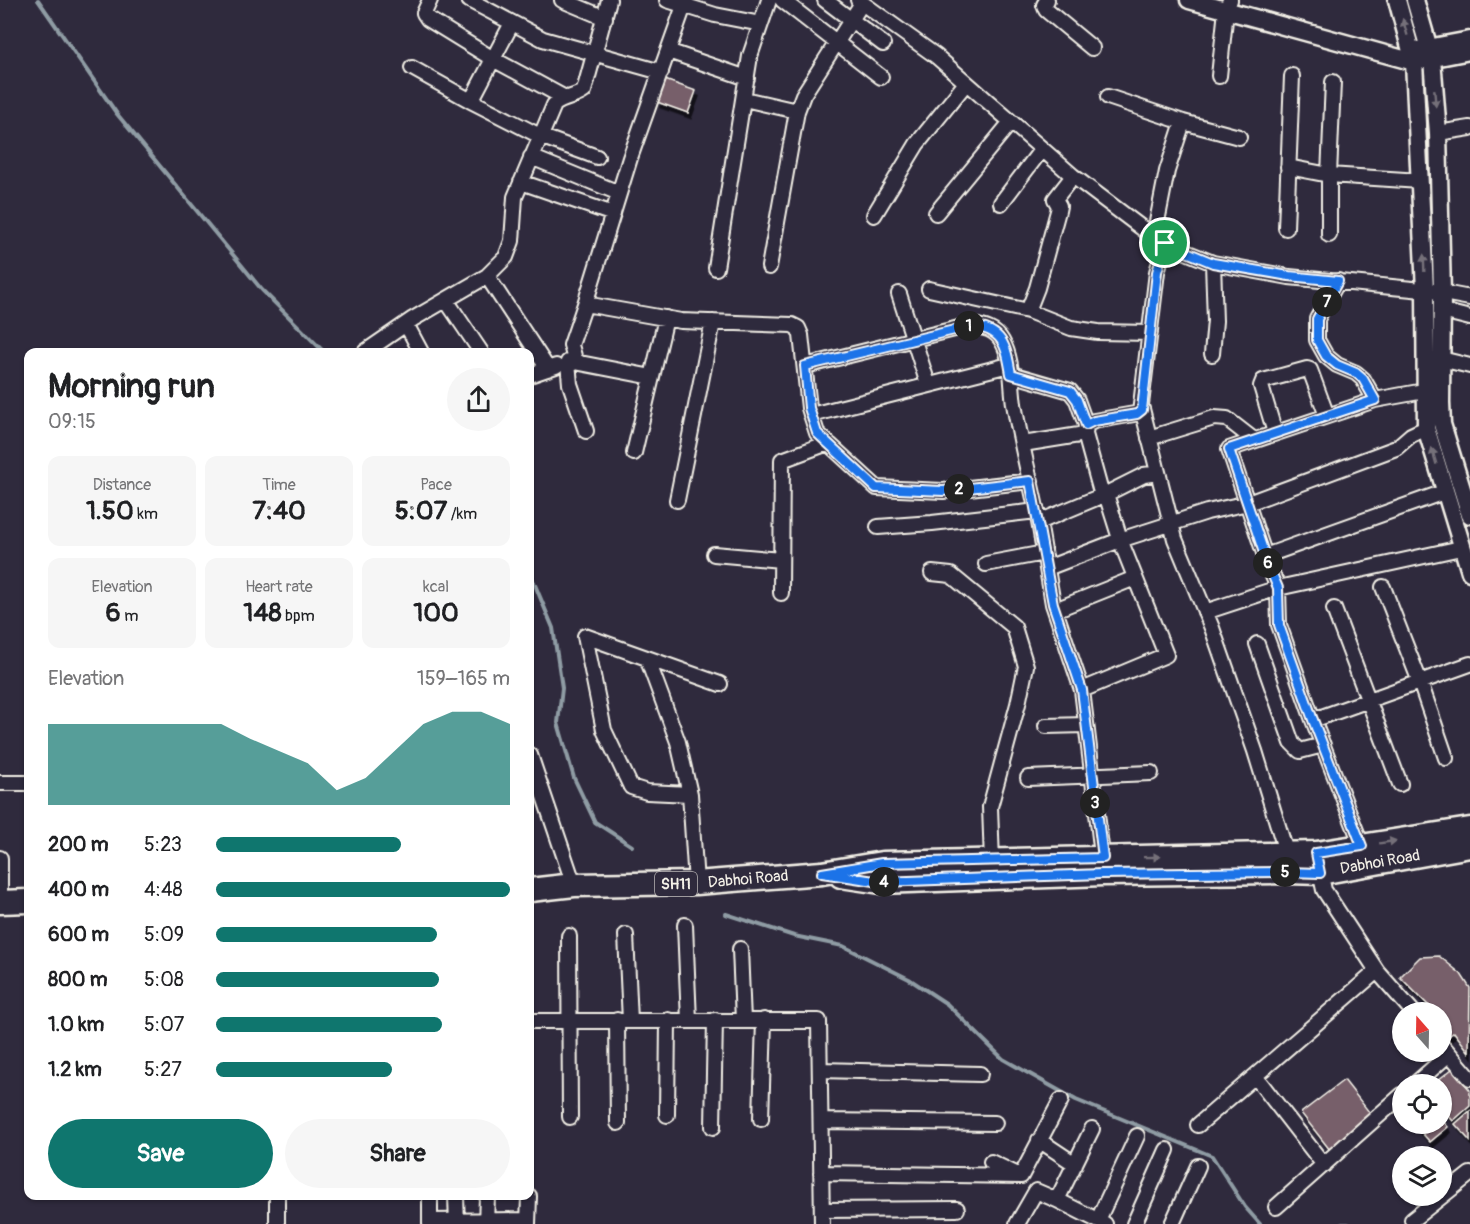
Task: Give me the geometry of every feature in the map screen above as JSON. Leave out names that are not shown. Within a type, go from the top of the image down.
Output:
[{"type":"main road","name":"Dabhoi Road","points":[[534,890],[574,885],[696,883],[822,873],[882,863],[992,862],[1287,872],[1362,846],[1470,829]]},
{"type":"main road","name":"Dabhoi Road","points":[[822,873],[881,882],[1287,855],[1318,863],[1470,846]]},
{"type":"main road","points":[[0,902],[24,901]]},
{"type":"street","points":[[430,0],[424,13],[428,19],[493,59],[565,98]]},
{"type":"street","points":[[469,0],[543,39],[661,72]]},
{"type":"street","points":[[562,0],[604,18]]},
{"type":"street","points":[[371,348],[405,324],[488,276],[506,257],[512,241],[515,197],[531,157],[554,105],[561,99],[578,96],[584,90],[609,0]]},
{"type":"street","points":[[667,0],[685,3],[715,15],[761,24]]},
{"type":"street","points":[[825,0],[883,44]]},
{"type":"street","points":[[1047,0],[1044,5],[1046,10],[1092,48]]},
{"type":"street","points":[[1189,0],[1228,5],[1390,55],[1470,51]]},
{"type":"street","points":[[1397,0],[1421,55],[1420,181],[1425,290],[1426,428],[1470,573]]},
{"type":"street","points":[[1414,0],[1421,55],[1438,133],[1443,293],[1442,424],[1470,515]]},
{"type":"street","points":[[716,268],[750,56],[770,1],[838,42],[881,77]]},
{"type":"street","points":[[769,267],[797,111],[803,95],[852,20],[860,2],[936,56],[1073,176],[1160,240],[1213,263],[1289,276],[1425,290],[1470,298]]},
{"type":"street","points":[[586,431],[570,384],[571,345],[619,193],[685,3]]},
{"type":"street","points":[[1219,76],[1228,5]]},
{"type":"street","points":[[471,101],[512,23]]},
{"type":"street","points":[[1421,55],[1470,40]]},
{"type":"street","points":[[668,51],[747,78]]},
{"type":"street","points":[[412,68],[540,136],[597,157]]},
{"type":"street","points":[[1286,228],[1292,76]]},
{"type":"street","points":[[1329,235],[1333,82]]},
{"type":"street","points":[[874,215],[917,144],[966,83]]},
{"type":"street","points":[[1108,97],[1183,122],[1239,137]]},
{"type":"street","points":[[744,99],[797,111]]},
{"type":"street","points":[[936,213],[1011,122]]},
{"type":"street","points":[[1183,122],[1167,171],[1142,410],[1175,539],[1205,612],[1255,751],[1287,855]]},
{"type":"street","points":[[1438,133],[1470,129]]},
{"type":"street","points":[[1001,203],[1042,148]]},
{"type":"street","points":[[531,157],[619,193]]},
{"type":"street","points":[[1288,167],[1329,175],[1420,181]]},
{"type":"street","points":[[1028,311],[1037,288],[1058,211],[1059,206],[1055,199],[1073,176]]},
{"type":"street","points":[[521,182],[612,214]]},
{"type":"street","points":[[1212,354],[1215,321],[1213,263]]},
{"type":"street","points":[[488,276],[548,369]]},
{"type":"street","points":[[1338,281],[1317,319],[1317,340],[1326,356],[1337,365],[1356,373],[1363,379],[1375,400]]},
{"type":"street","points":[[929,289],[1028,311],[1071,328],[1098,332],[1150,333]]},
{"type":"street","points":[[899,294],[928,384]]},
{"type":"street","points":[[446,300],[478,348]]},
{"type":"street","points":[[585,304],[666,318],[792,325],[798,328],[817,433],[876,488],[943,491],[1030,481]]},
{"type":"street","points":[[1442,311],[1470,318]]},
{"type":"street","points":[[634,453],[666,318]]},
{"type":"street","points":[[677,500],[713,322]]},
{"type":"street","points":[[405,324],[419,348]]},
{"type":"street","points":[[805,366],[971,326],[987,327],[1002,341],[1010,369],[1014,403],[1055,610],[1082,690],[1103,866]]},
{"type":"street","points":[[1442,359],[1470,366]]},
{"type":"street","points":[[534,374],[572,361],[652,377]]},
{"type":"street","points":[[812,415],[928,384],[1010,369],[1070,391],[1077,400],[1104,495],[1120,540],[1166,655],[1082,690]]},
{"type":"street","points":[[1275,434],[1261,386],[1263,381],[1310,370],[1327,416]]},
{"type":"street","points":[[1362,846],[1279,625],[1278,588],[1229,449],[1375,400],[1424,391]]},
{"type":"street","points":[[1023,444],[1086,430],[1094,421],[1137,414],[1142,410]]},
{"type":"street","points":[[1149,438],[1214,418],[1227,419],[1254,440]]},
{"type":"street","points":[[1047,568],[1171,523],[1248,502],[1396,448],[1412,435],[1426,428]]},
{"type":"street","points":[[781,593],[782,460],[828,443]]},
{"type":"street","points":[[878,527],[1038,516],[1104,495],[1144,475],[1158,473]]},
{"type":"street","points":[[1265,556],[1444,492]]},
{"type":"street","points":[[1205,612],[1278,588],[1461,548]]},
{"type":"street","points":[[986,564],[1044,553]]},
{"type":"street","points":[[714,554],[781,560]]},
{"type":"street","points":[[932,573],[951,574],[1014,627],[1026,666],[990,807],[992,862]]},
{"type":"street","points":[[1055,610],[1136,578]]},
{"type":"street","points":[[1383,587],[1420,682],[1446,758]]},
{"type":"street","points":[[1334,609],[1400,784]]},
{"type":"street","points":[[690,794],[647,792],[631,787],[604,730],[585,636],[720,684]]},
{"type":"street","points":[[1257,644],[1292,743],[1300,751],[1323,745]]},
{"type":"street","points":[[647,658],[678,742],[690,794],[696,883]]},
{"type":"street","points":[[1313,720],[1470,664]]},
{"type":"street","points":[[1046,726],[1086,725]]},
{"type":"street","points":[[534,767],[574,885]]},
{"type":"street","points":[[1028,778],[1151,772]]},
{"type":"street","points":[[0,783],[24,783]]},
{"type":"street","points":[[0,858],[0,902]]},
{"type":"street","points":[[1318,863],[1324,890],[1377,971],[1404,1002]]},
{"type":"street","points":[[685,925],[689,1021]]},
{"type":"street","points":[[618,1123],[626,935]]},
{"type":"street","points":[[569,936],[570,1117]]},
{"type":"street","points":[[740,949],[743,1021]]},
{"type":"street","points":[[1198,1125],[1377,971]]},
{"type":"street","points":[[667,1115],[668,1020]]},
{"type":"street","points":[[713,1127],[715,1020]]},
{"type":"street","points":[[761,1119],[764,1020]]},
{"type":"street","points":[[534,1021],[819,1021],[822,1217],[957,1209]]},
{"type":"street","points":[[1452,1058],[1470,1078]]},
{"type":"street","points":[[1424,1074],[1434,1062]]},
{"type":"street","points":[[820,1070],[981,1074]]},
{"type":"street","points":[[1255,1076],[1324,1165]]},
{"type":"street","points":[[1021,1176],[1061,1100]]},
{"type":"street","points":[[1276,1207],[1392,1104]]},
{"type":"street","points":[[821,1121],[995,1123]]},
{"type":"street","points":[[1057,1200],[1092,1129]]},
{"type":"street","points":[[991,1162],[1021,1176],[1036,1191],[1102,1222],[1137,1136]]},
{"type":"street","points":[[1039,1140],[1075,1164]]},
{"type":"street","points":[[1134,1224],[1167,1150]]},
{"type":"street","points":[[1172,1224],[1198,1166]]},
{"type":"street","points":[[821,1173],[1021,1176]]},
{"type":"street","points":[[1412,1220],[1470,1174]]},
{"type":"street","points":[[1017,1224],[1036,1191]]},
{"type":"street","points":[[277,1200],[277,1224]]},
{"type":"street","points":[[430,1200],[430,1222],[528,1222],[529,1200]]},
{"type":"street","points":[[456,1200],[457,1222]]},
{"type":"street","points":[[486,1222],[487,1200]]},
{"type":"building","points":[[665,80],[696,91],[688,113],[657,102]]},
{"type":"building","points":[[1439,956],[1461,974],[1470,988],[1469,1052],[1454,1032],[1452,1034],[1452,1002],[1425,1002],[1400,977],[1420,957]]},
{"type":"building","points":[[1452,1069],[1470,1090],[1470,1106],[1453,1121],[1452,1074],[1446,1074]]},
{"type":"building","points":[[1344,1080],[1373,1117],[1330,1150],[1301,1113]]},
{"type":"building","points":[[1470,1111],[1470,1141],[1455,1124]]},
{"type":"building","points":[[1423,1134],[1440,1134],[1430,1142]]},
{"type":"waterway","points":[[38,0],[117,114],[262,290],[320,348]]},
{"type":"waterway","points":[[534,583],[553,628],[562,688],[558,723],[574,778],[595,822],[632,846]]},
{"type":"waterway","points":[[726,914],[794,936],[843,946],[909,979],[947,1004],[1003,1059],[1076,1100],[1212,1156],[1245,1207],[1260,1224]]},
{"type":"waterway","points":[[1342,1224],[1348,1224]]},
{"type":"route","points":[[1165,243],[1213,263],[1289,276],[1338,281],[1317,319],[1317,340],[1326,356],[1337,365],[1356,373],[1363,379],[1375,400],[1229,449],[1278,588],[1279,625],[1362,846],[1316,853],[1320,873],[1102,874],[881,882],[822,873],[882,863],[1103,858],[1082,690],[1053,604],[1030,481],[943,491],[876,488],[817,433],[809,408],[805,366],[971,326],[987,327],[1002,341],[1009,358],[1011,374],[1070,391],[1077,400],[1086,425],[1094,421],[1137,414],[1142,410],[1157,272],[1165,243]]}]
